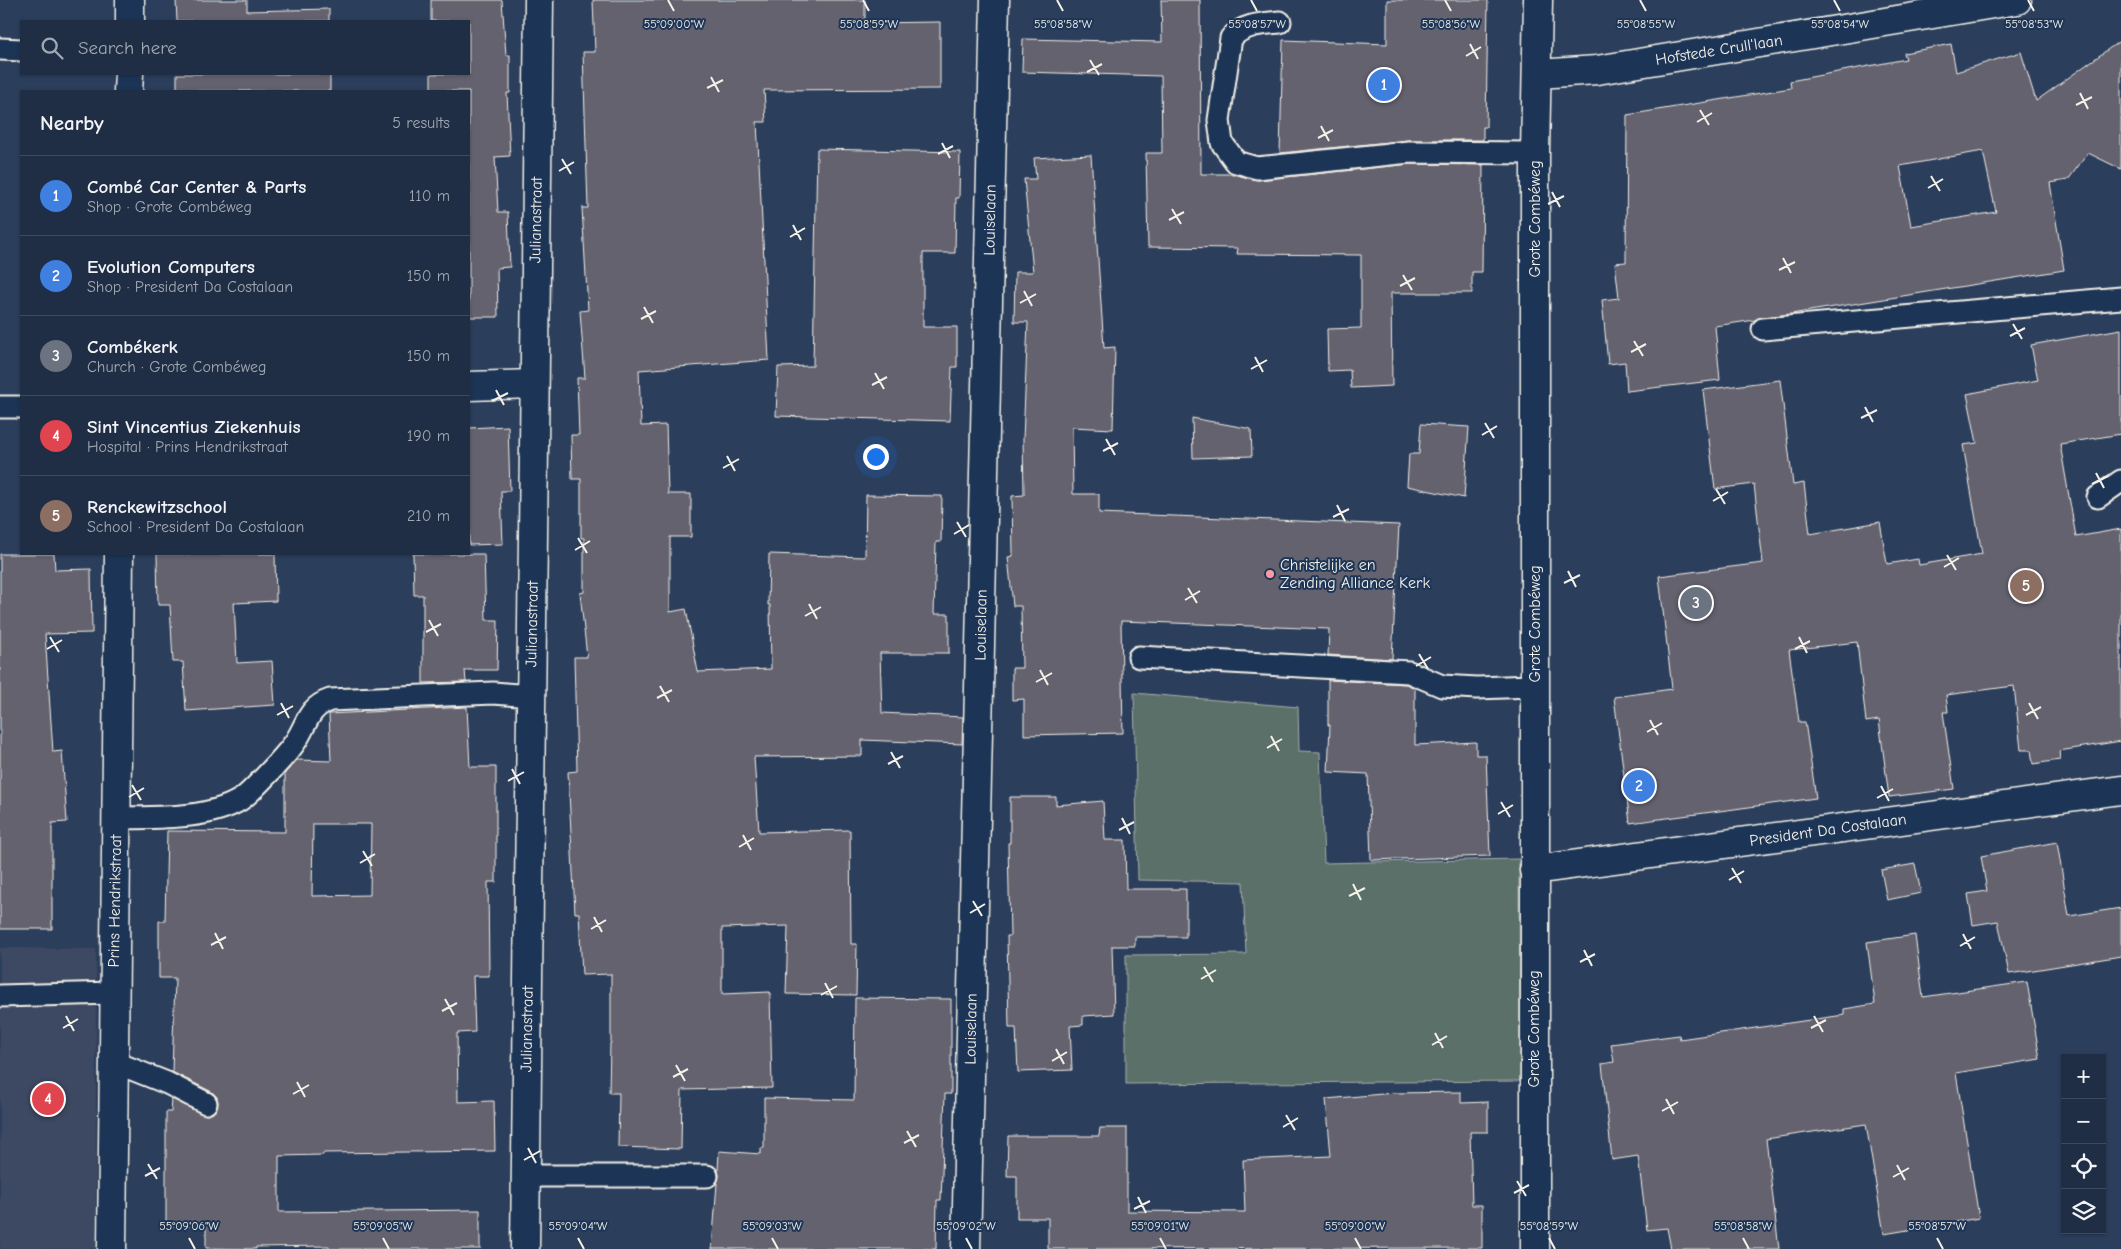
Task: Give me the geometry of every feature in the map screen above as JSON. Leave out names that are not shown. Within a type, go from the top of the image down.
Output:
[{"type":"street","points":[[130,0],[130,20]]},
{"type":"street","name":"Julianastraat","points":[[525,1249],[539,0]]},
{"type":"street","name":"Louiselaan","points":[[966,1249],[996,0]]},
{"type":"street","name":"Grote Combéweg","points":[[1534,1249],[1535,153],[1538,0]]},
{"type":"street","name":"Hofstede Crull'laan","points":[[1538,74],[1596,70],[2017,0]]},
{"type":"street","points":[[128,75],[128,90]]},
{"type":"street","points":[[470,386],[534,384]]},
{"type":"street","name":"Prins Hendrikstraat","points":[[112,1249],[119,555]]},
{"type":"street","name":"President Da Costalaan","points":[[1534,870],[2121,790]]},
{"type":"lane","points":[[1280,22],[1252,25],[1237,31],[1231,38],[1219,120],[1222,143],[1236,162],[1257,168],[1409,152],[1535,153]]},
{"type":"lane","points":[[0,49],[20,50]]},
{"type":"lane","points":[[1762,329],[2121,298]]},
{"type":"lane","points":[[0,408],[20,407]]},
{"type":"lane","points":[[2098,497],[2121,481]]},
{"type":"lane","points":[[1140,657],[1409,672],[1442,686],[1477,688],[1534,686]]},
{"type":"lane","points":[[116,818],[160,817],[211,811],[242,799],[293,746],[311,712],[320,703],[330,700],[493,693],[531,696]]},
{"type":"lane","points":[[0,996],[114,993]]},
{"type":"lane","points":[[114,1062],[167,1083],[206,1103]]},
{"type":"lane","points":[[526,1176],[708,1176]]},
{"type":"shaded area","points":[[0,948],[96,949],[96,1249],[0,1249]]},
{"type":"green space","points":[[1134,693],[1298,707],[1299,751],[1320,752],[1324,863],[1519,859],[1520,1081],[1126,1084],[1126,955],[1246,954],[1243,882],[1138,880]]},
{"type":"building","points":[[176,0],[247,0],[247,11],[329,9],[329,20],[177,20]]},
{"type":"building","points":[[431,0],[502,0],[506,55],[510,55],[510,93],[507,93],[510,156],[495,157],[498,212],[508,212],[510,267],[497,268],[498,317],[470,317],[470,90],[431,90],[431,75],[470,75],[470,20],[431,20]]},
{"type":"building","points":[[593,0],[865,0],[865,23],[940,22],[940,89],[764,90],[766,122],[757,122],[769,360],[639,370],[641,426],[666,425],[668,494],[691,494],[691,537],[670,537],[670,612],[686,609],[698,672],[771,669],[770,605],[768,605],[769,554],[865,557],[866,495],[942,496],[941,542],[936,542],[934,614],[949,614],[949,653],[880,653],[882,713],[963,717],[962,744],[862,740],[862,756],[754,757],[759,832],[850,830],[851,944],[857,944],[856,995],[786,994],[788,926],[722,928],[722,994],[770,992],[772,1088],[682,1090],[681,1149],[618,1147],[619,1093],[609,1093],[611,974],[582,975],[579,913],[575,913],[568,772],[577,771],[574,657],[587,657],[580,593],[584,592],[584,538],[581,538],[581,479],[572,479],[571,435],[579,435],[577,378],[585,378],[580,311],[588,310],[582,208],[588,208],[583,52],[595,52]]},
{"type":"building","points":[[1161,0],[1200,0],[1201,174],[1232,174],[1258,180],[1410,164],[1483,165],[1482,272],[1472,272],[1472,293],[1391,293],[1392,386],[1351,388],[1350,370],[1328,371],[1327,329],[1361,328],[1361,255],[1237,254],[1238,248],[1148,247],[1146,153],[1162,153],[1161,76],[1022,72],[1023,39],[1162,42]]},
{"type":"building","points":[[1387,0],[1488,0],[1486,127],[1483,127],[1483,140],[1408,140],[1280,153],[1283,40],[1387,44]]},
{"type":"building","points":[[2121,40],[2121,169],[2088,153],[2068,180],[2050,183],[2064,270],[1715,326],[1720,380],[1627,391],[1625,362],[1608,364],[1602,300],[1619,298],[1615,263],[1626,262],[1627,115],[1791,88],[1790,81],[1906,59],[1904,53],[1951,44],[1956,72],[2021,52],[2036,101]],"holes":[[[1983,151],[1996,212],[1911,226],[1900,166]]]},
{"type":"building","points":[[177,75],[330,75],[330,90],[177,90]]},
{"type":"building","points":[[817,149],[960,152],[959,198],[956,198],[955,253],[923,253],[923,327],[957,327],[957,367],[952,367],[950,421],[776,416],[778,367],[813,366]]},
{"type":"building","points":[[1091,155],[1104,348],[1115,347],[1113,429],[1072,427],[1073,494],[1099,494],[1099,513],[1399,525],[1392,659],[1328,655],[1329,629],[1121,621],[1123,733],[1024,735],[1024,699],[1012,700],[1012,668],[1022,668],[1021,606],[1013,606],[1008,557],[1013,556],[1012,496],[1024,495],[1023,439],[1028,322],[1014,322],[1015,272],[1033,272],[1024,179],[1036,179],[1034,158]]},
{"type":"building","points":[[2121,329],[2121,434],[2060,444],[2076,537],[2121,529],[2121,741],[2059,751],[2060,760],[2033,764],[2031,750],[2021,750],[2014,686],[1946,695],[1948,712],[1943,712],[1954,789],[1889,797],[1879,720],[1866,722],[1857,642],[1789,650],[1799,722],[1805,722],[1816,798],[1630,823],[1614,697],[1672,689],[1659,576],[1763,563],[1754,484],[1715,489],[1703,390],[1780,380],[1793,485],[1804,483],[1810,534],[1880,522],[1887,564],[1918,559],[1919,565],[1982,554],[1963,445],[1977,443],[1967,394],[2038,380],[2031,345]]},
{"type":"building","points":[[1192,418],[1251,429],[1252,456],[1193,458]]},
{"type":"building","points":[[1421,424],[1469,427],[1464,498],[1407,486],[1409,454],[1419,454]]},
{"type":"building","points":[[508,426],[510,491],[501,491],[503,544],[470,545],[470,428]]},
{"type":"building","points":[[0,554],[54,555],[55,570],[91,569],[92,633],[45,634],[53,752],[62,751],[67,822],[52,823],[52,929],[0,929]]},
{"type":"building","points":[[484,554],[486,620],[498,620],[497,670],[465,670],[466,682],[423,683],[423,595],[414,595],[413,555]]},
{"type":"building","points":[[157,555],[275,555],[276,601],[234,603],[237,663],[272,661],[275,705],[186,711],[183,662],[173,662],[170,605],[158,605]]},
{"type":"building","points":[[1328,680],[1406,684],[1415,688],[1415,745],[1476,742],[1476,755],[1486,755],[1490,856],[1371,860],[1368,774],[1328,772],[1330,725],[1328,725]]},
{"type":"building","points":[[467,707],[470,767],[496,767],[496,882],[488,882],[489,976],[473,976],[475,1032],[457,1033],[458,1102],[494,1101],[495,1151],[323,1153],[323,1155],[279,1156],[279,1212],[480,1210],[480,1249],[329,1249],[329,1246],[256,1247],[256,1249],[206,1248],[206,1226],[166,1226],[166,1112],[171,1112],[172,1099],[206,1115],[213,1113],[218,1103],[217,1097],[212,1092],[172,1072],[175,978],[159,978],[159,921],[165,921],[167,831],[285,832],[285,773],[297,760],[331,761],[329,714]],"holes":[[[313,824],[371,824],[370,895],[312,896]]]},
{"type":"building","points":[[1010,797],[1056,797],[1056,805],[1103,801],[1105,840],[1125,840],[1126,889],[1186,889],[1186,937],[1135,937],[1135,946],[1112,946],[1114,1014],[1083,1016],[1083,1025],[1070,1026],[1072,1070],[1018,1072],[1016,1028],[1009,1028],[1007,936],[1010,936],[1008,843],[1010,843]]},
{"type":"building","points":[[2057,842],[2069,916],[2121,908],[2121,956],[2009,974],[1998,921],[1973,925],[1968,894],[1987,891],[1981,856]]},
{"type":"building","points":[[1915,864],[1921,893],[1887,900],[1881,870]]},
{"type":"building","points":[[1915,935],[1923,997],[2027,982],[2040,1059],[1956,1073],[1979,1218],[1884,1234],[1866,1124],[1766,1139],[1779,1249],[1671,1249],[1667,1228],[1647,1230],[1638,1156],[1612,1160],[1602,1064],[1614,1062],[1611,1044],[1679,1035],[1680,1039],[1844,1015],[1844,1009],[1875,1004],[1867,942]]},
{"type":"building","points":[[855,998],[951,999],[951,1094],[945,1094],[941,1200],[937,1200],[936,1249],[712,1249],[719,1176],[719,1151],[761,1154],[761,1148],[764,1148],[764,1098],[854,1100]]},
{"type":"building","points":[[1461,1092],[1461,1103],[1488,1102],[1488,1132],[1470,1132],[1472,1205],[1482,1205],[1482,1248],[1048,1249],[1048,1218],[1017,1218],[1017,1176],[1007,1176],[1008,1136],[1099,1136],[1100,1128],[1127,1128],[1127,1211],[1245,1212],[1243,1160],[1331,1156],[1326,1099],[1394,1093]]},
{"type":"place","name":"Combé Car Center & Parts","points":[[1384,85]]},
{"type":"place","name":"Christelijke en Zending Alliance Kerk","points":[[1270,574]]},
{"type":"place","name":"Renckewitzschool","points":[[2026,586]]},
{"type":"place","name":"Combékerk","points":[[1696,603]]},
{"type":"place","name":"Evolution Computers","points":[[1639,786]]},
{"type":"place","name":"Sint Vincentius Ziekenhuis","points":[[48,1099]]}]
